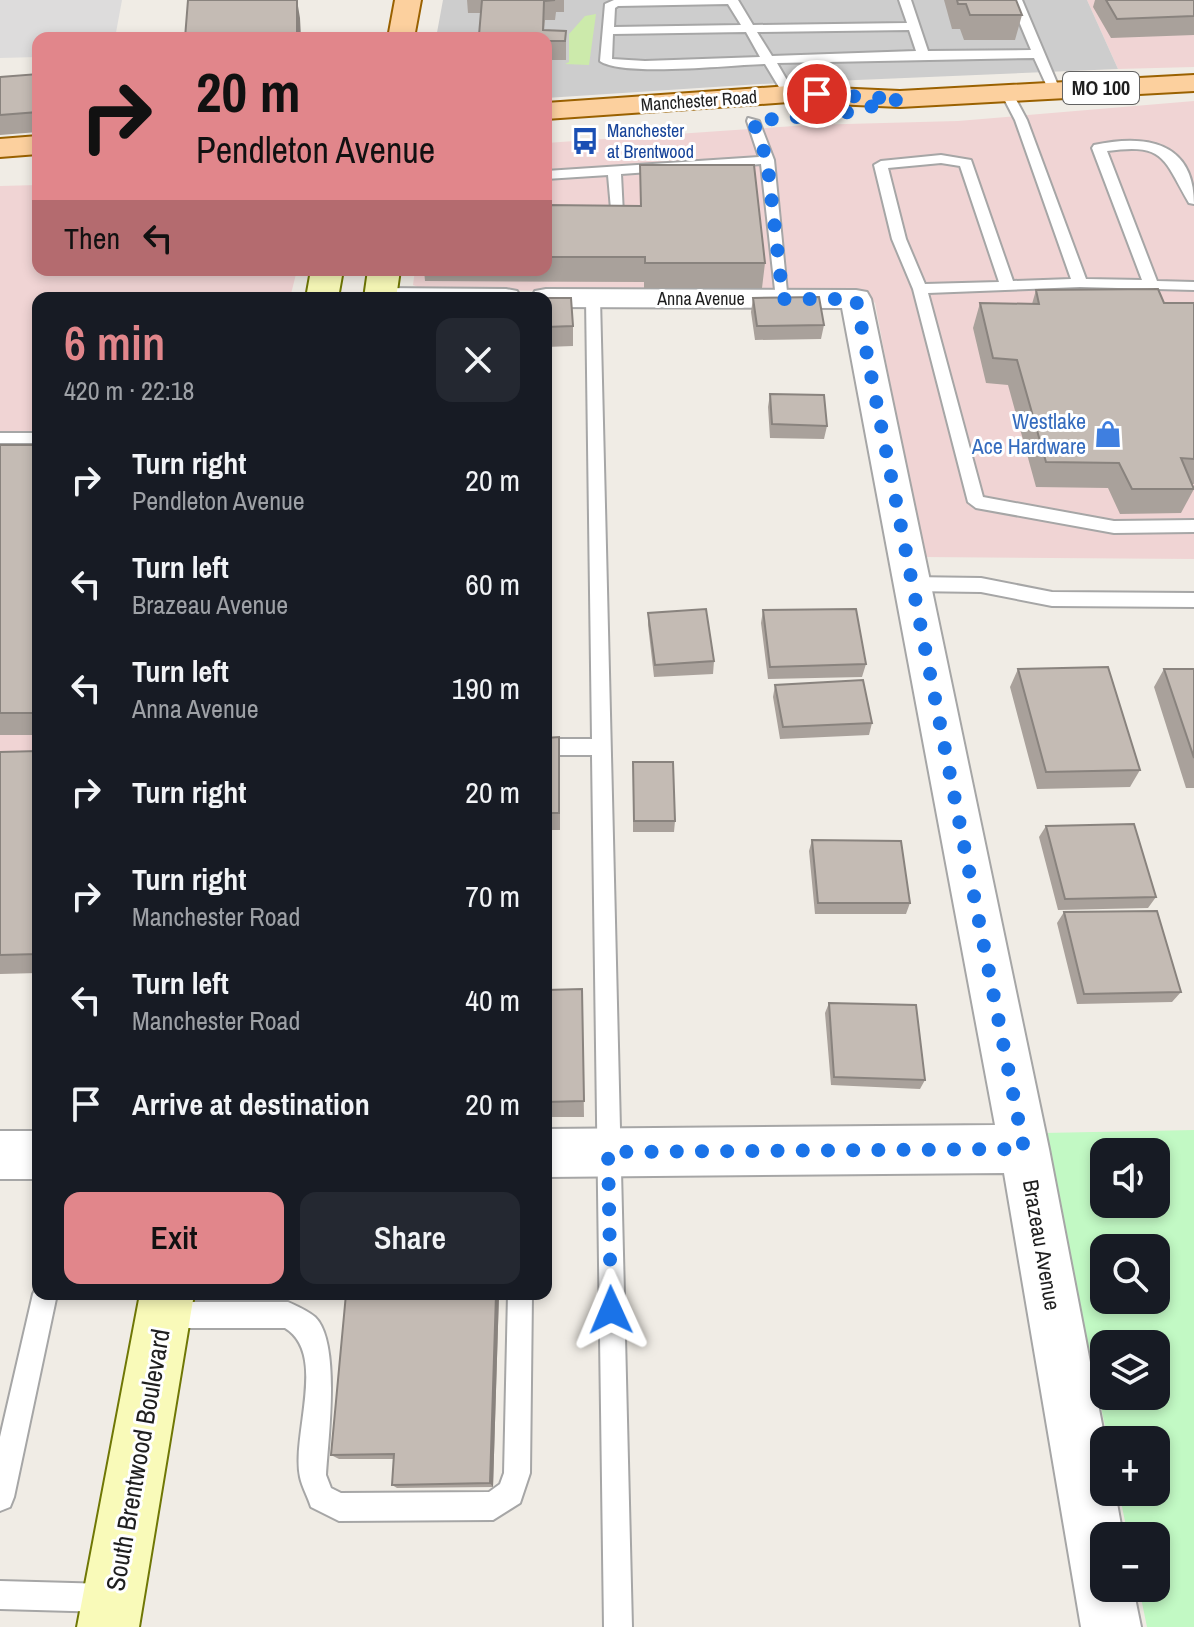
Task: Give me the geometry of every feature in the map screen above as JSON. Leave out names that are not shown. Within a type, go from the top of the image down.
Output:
[{"type":"main road","points":[[402,32],[408,0]]},
{"type":"main road","name":"Manchester Road","points":[[552,111],[789,94],[900,99],[1194,83]]},
{"type":"main road","name":"Manchester Road","points":[[552,135],[851,112],[900,99]]},
{"type":"main road","points":[[0,148],[32,145]]},
{"type":"main road","points":[[0,172],[32,170]]},
{"type":"main road","name":"South Brentwood Boulevard","points":[[110,1612],[165,1304]]},
{"type":"street","name":"Anna Avenue","points":[[552,298],[856,299]]},
{"type":"street","name":"Brazeau Avenue","points":[[856,299],[1024,1149],[1111,1627]]},
{"type":"street","points":[[552,1153],[1024,1149]]},
{"type":"street","points":[[0,1155],[32,1155]]},
{"type":"lane","points":[[789,94],[770,60],[731,0],[616,3],[609,6],[606,61],[612,63],[770,60],[924,56],[950,52],[1038,54]]},
{"type":"lane","points":[[905,0],[924,56]]},
{"type":"lane","points":[[1016,0],[1054,90]]},
{"type":"lane","points":[[607,31],[914,26]]},
{"type":"lane","points":[[1007,93],[1025,130],[1080,283]]},
{"type":"lane","points":[[753,121],[767,160],[783,299]]},
{"type":"lane","points":[[1151,285],[1099,148],[1126,144],[1158,146],[1173,155],[1194,200]]},
{"type":"lane","points":[[1007,285],[966,163],[941,159],[881,165],[899,239],[920,289],[976,502],[1114,527],[1194,526]]},
{"type":"lane","points":[[552,175],[767,160]]},
{"type":"lane","points":[[552,216],[608,217],[618,211],[614,170]]},
{"type":"lane","points":[[920,289],[1080,283],[1194,286]]},
{"type":"lane","points":[[593,298],[618,1627]]},
{"type":"lane","points":[[0,438],[32,438]]},
{"type":"lane","points":[[910,584],[981,585],[1052,599],[1194,600]]},
{"type":"lane","points":[[552,747],[601,747]]},
{"type":"lane","points":[[0,1497],[44,1300]]},
{"type":"lane","points":[[165,1304],[288,1315],[308,1327],[319,1355],[313,1475],[321,1497],[339,1507],[493,1506],[510,1493],[517,1473],[520,1300]]},
{"type":"lane","points":[[0,1595],[110,1612]]},
{"type":"shaded area","points":[[0,0],[122,0],[116,32],[32,32],[32,57],[0,58]]},
{"type":"shaded area","points":[[443,0],[1087,0],[1118,69],[760,84],[552,98],[552,32],[437,32]]},
{"type":"shaded area","points":[[1087,0],[1194,0],[1194,67],[1118,69]]},
{"type":"shaded area","points":[[1194,101],[1194,559],[923,557],[875,303],[865,293],[425,290],[413,285],[414,276],[552,276],[552,143],[809,125],[958,121]]},
{"type":"shaded area","points":[[32,185],[32,276],[296,276],[292,292],[32,292],[32,751],[0,751],[0,186]]},
{"type":"green space","points":[[596,14],[589,65],[565,64],[569,62],[569,34],[585,16]]},
{"type":"green space","points":[[1194,1130],[1194,1627],[1147,1627],[1142,1602],[1170,1602],[1170,1522],[1125,1522],[1122,1506],[1170,1506],[1170,1426],[1105,1426],[1102,1410],[1170,1410],[1170,1330],[1090,1330],[1090,1355],[1043,1133]]},
{"type":"building","points":[[188,0],[297,0],[297,32],[185,32]]},
{"type":"building","points":[[482,0],[555,0],[544,1],[543,30],[566,31],[565,41],[552,41],[552,32],[479,32]]},
{"type":"building","points":[[957,0],[1016,0],[1022,15],[970,15],[966,4],[958,4]]},
{"type":"building","points":[[1106,0],[1194,0],[1194,16],[1117,19]]},
{"type":"building","points":[[32,74],[32,112],[0,115],[0,77]]},
{"type":"building","points":[[640,165],[754,165],[765,263],[645,263],[645,257],[552,257],[552,205],[641,206]]},
{"type":"building","name":"Westlake Ace Hardware","points":[[1158,289],[1164,303],[1194,303],[1194,459],[1181,458],[1194,489],[1132,489],[1119,463],[1046,462],[1017,360],[993,358],[980,303],[1039,304],[1036,290]]},
{"type":"building","points":[[819,297],[824,325],[757,326],[753,298]]},
{"type":"building","points":[[552,298],[571,298],[573,326],[552,327]]},
{"type":"building","points":[[770,394],[824,395],[827,426],[772,424]]},
{"type":"building","points":[[0,445],[32,445],[32,713],[0,713]]},
{"type":"building","points":[[706,609],[714,661],[655,665],[648,613]]},
{"type":"building","points":[[856,609],[866,664],[770,667],[763,610]]},
{"type":"building","points":[[1108,667],[1140,770],[1046,772],[1018,669]]},
{"type":"building","points":[[1164,669],[1194,669],[1194,758]]},
{"type":"building","points":[[863,680],[872,723],[783,727],[775,685]]},
{"type":"building","points":[[559,737],[559,813],[552,813],[552,738]]},
{"type":"building","points":[[32,751],[32,954],[0,955],[0,752]]},
{"type":"building","points":[[633,762],[673,762],[675,821],[634,821]]},
{"type":"building","points":[[1134,824],[1156,897],[1065,899],[1046,826]]},
{"type":"building","points":[[812,840],[901,841],[910,903],[818,903]]},
{"type":"building","points":[[1157,911],[1181,992],[1084,994],[1064,912]]},
{"type":"building","points":[[582,989],[584,1101],[552,1102],[552,990]]},
{"type":"building","points":[[829,1003],[916,1005],[925,1080],[834,1077]]},
{"type":"building","points":[[345,1300],[496,1300],[490,1483],[392,1485],[394,1454],[331,1455]]},
{"type":"place","name":"Manchester at Brentwood","points":[[585,141]]},
{"type":"place","name":"Westlake Ace Hardware","points":[[1108,434]]},
{"type":"route","points":[[611,1310],[608,1152],[1024,1149],[856,299],[783,299],[767,160],[753,121],[851,112],[900,99],[817,94]]}]
